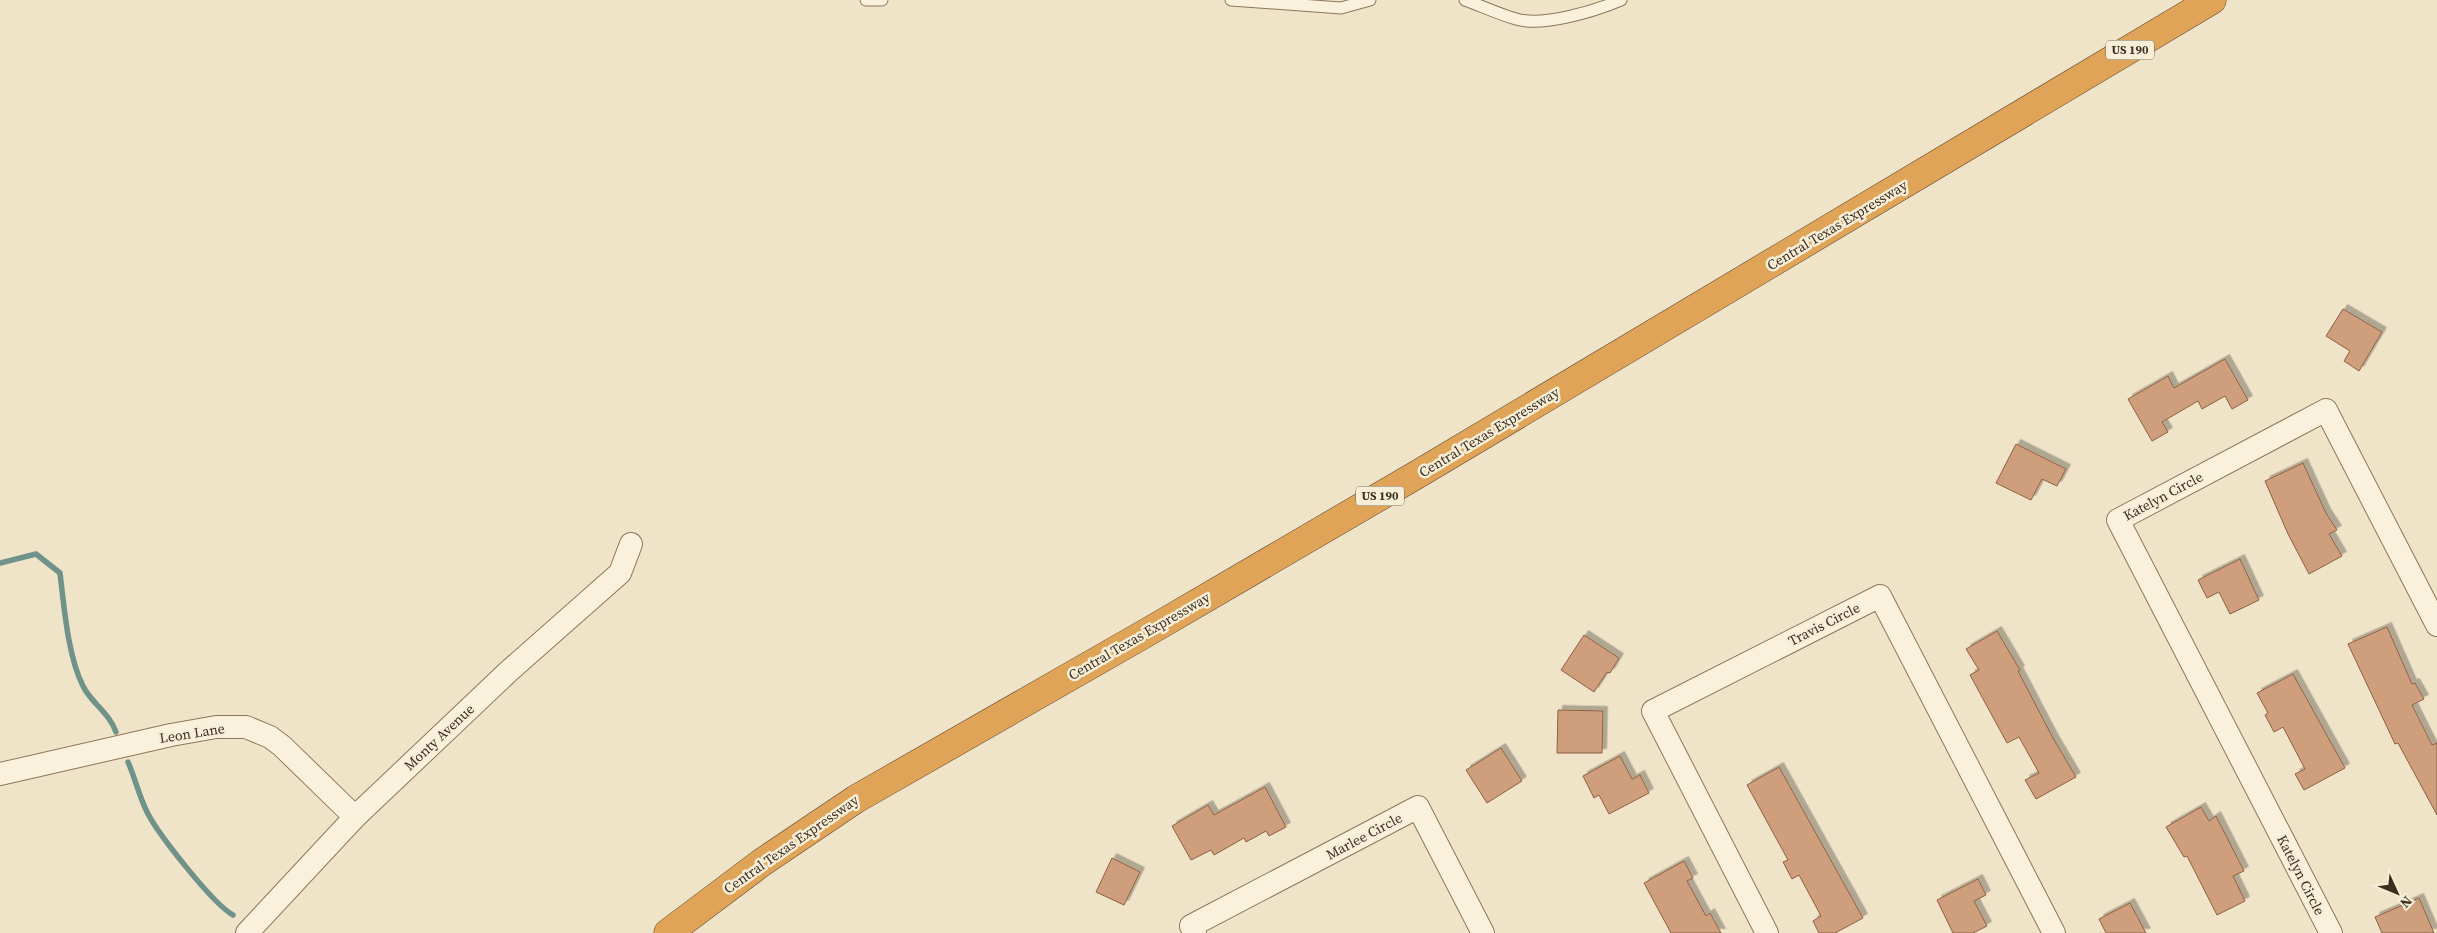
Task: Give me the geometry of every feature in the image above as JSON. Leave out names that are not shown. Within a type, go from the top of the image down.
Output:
[{"type":"highway","name":"Central Texas Expressway","points":[[668,933],[761,863],[856,798],[1401,484],[2212,0]]},
{"type":"street","name":"Katelyn Circle","points":[[2331,933],[2118,520],[2326,410],[2437,625]]},
{"type":"street","name":"Monty Avenue","points":[[247,933],[355,817],[509,671],[620,573],[631,544]]},
{"type":"street","name":"Travis Circle","points":[[1767,933],[1652,712],[1880,596],[2054,933]]},
{"type":"street","name":"Leon Lane","points":[[0,774],[171,735],[216,727],[246,728],[270,737],[282,746],[355,817]]},
{"type":"street","name":"Marlee Circle","points":[[1195,933],[1191,926],[1418,807],[1483,933]]},
{"type":"lane","points":[[866,0],[882,0]]},
{"type":"lane","points":[[1231,0],[1341,8],[1370,0]]},
{"type":"lane","points":[[1465,0],[1518,20],[1549,20],[1599,9],[1621,0]]},
{"type":"building","points":[[2343,309],[2382,332],[2359,371],[2344,361],[2350,351],[2326,336]]},
{"type":"building","points":[[2225,359],[2248,400],[2232,409],[2225,396],[2202,409],[2198,401],[2162,422],[2168,432],[2152,441],[2128,399],[2168,376],[2174,388]]},
{"type":"building","points":[[2016,444],[2066,469],[2057,486],[2042,479],[2031,500],[1996,483]]},
{"type":"building","points":[[2303,463],[2326,513],[2337,530],[2329,534],[2342,556],[2309,574],[2288,534],[2265,481]]},
{"type":"building","points":[[2240,559],[2259,600],[2230,614],[2219,592],[2207,598],[2198,580]]},
{"type":"building","points":[[2387,627],[2412,684],[2415,683],[2424,699],[2412,705],[2432,745],[2437,743],[2437,815],[2398,743],[2395,744],[2348,644]]},
{"type":"building","points":[[1997,631],[2020,670],[2018,671],[2053,738],[2076,777],[2036,799],[2025,780],[2039,773],[2019,737],[2007,743],[1970,675],[1979,670],[1966,649]]},
{"type":"building","points":[[1584,635],[1619,658],[1610,673],[1607,672],[1594,692],[1561,670]]},
{"type":"building","points":[[2293,674],[2345,768],[2304,790],[2295,774],[2305,769],[2283,727],[2274,732],[2265,715],[2268,713],[2257,693]]},
{"type":"building","points":[[1558,710],[1603,711],[1602,753],[1557,753]]},
{"type":"building","points":[[1501,748],[1522,781],[1487,803],[1466,770]]},
{"type":"building","points":[[1620,756],[1632,779],[1640,775],[1649,793],[1609,814],[1599,795],[1594,798],[1583,776]]},
{"type":"building","points":[[1779,767],[1863,918],[1835,933],[1819,933],[1813,921],[1821,916],[1799,875],[1792,879],[1783,862],[1788,860],[1747,785]]},
{"type":"building","points":[[1265,787],[1286,827],[1269,836],[1266,831],[1246,842],[1244,838],[1214,855],[1211,850],[1191,860],[1172,826],[1208,805],[1214,815]]},
{"type":"building","points":[[2201,807],[2209,821],[2216,816],[2244,871],[2233,876],[2245,901],[2217,915],[2187,856],[2184,857],[2166,827]]},
{"type":"building","points":[[1112,858],[1140,872],[1124,905],[1096,892]]},
{"type":"building","points":[[1684,861],[1693,878],[1687,881],[1706,916],[1710,913],[1721,933],[1671,933],[1644,883]]},
{"type":"building","points":[[1978,879],[1986,895],[1974,901],[1987,926],[1973,933],[1953,933],[1937,900]]},
{"type":"building","points":[[2419,898],[2434,933],[2382,933],[2375,917]]},
{"type":"building","points":[[2130,903],[2146,933],[2106,933],[2099,919]]},
{"type":"waterway","points":[[0,563],[36,554],[60,573],[67,631],[78,674],[86,692],[109,719],[116,732]]},
{"type":"waterway","points":[[128,762],[144,806],[162,836],[200,883],[233,915]]}]
